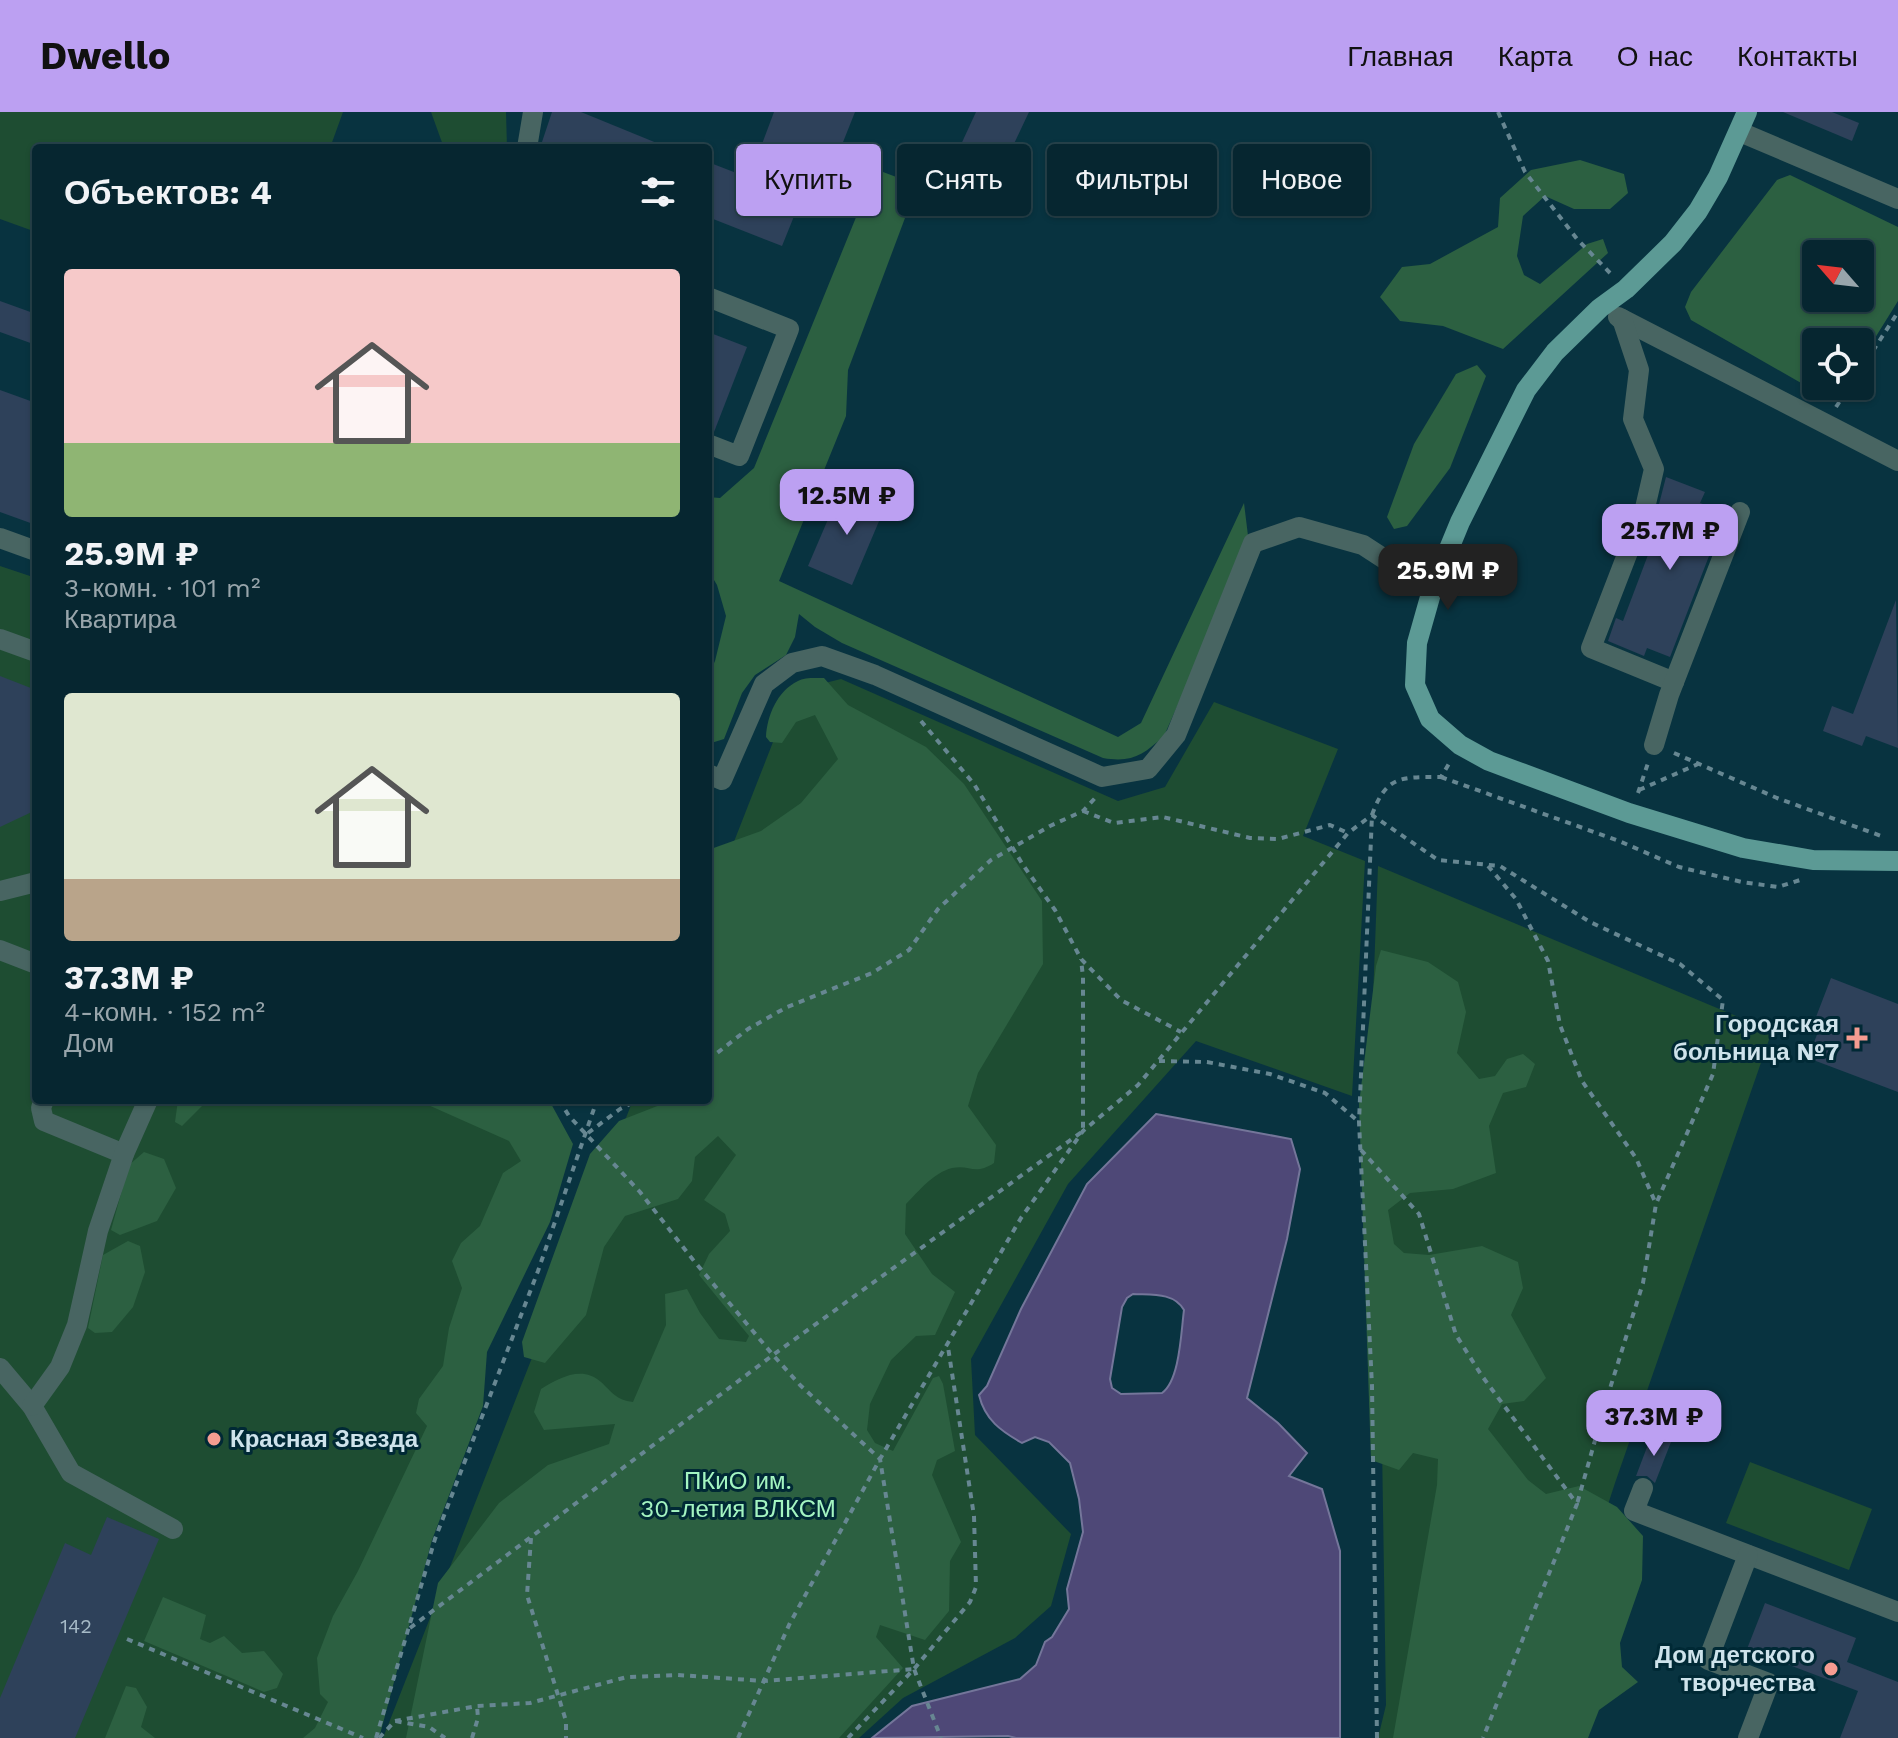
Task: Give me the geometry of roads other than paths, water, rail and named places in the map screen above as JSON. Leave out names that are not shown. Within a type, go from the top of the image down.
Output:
[{"type":"main road","points":[[1743,122],[1698,211],[1673,243],[1555,352],[1526,390],[1466,509],[1432,590],[1417,643],[1415,685],[1430,719],[1460,745],[1489,761],[1629,813],[1743,848],[1813,860],[1898,861]]},
{"type":"street","points":[[528,144],[533,112]]},
{"type":"street","points":[[1743,122],[1898,199]]},
{"type":"street","points":[[712,299],[789,329],[739,456],[712,446]]},
{"type":"street","points":[[1600,308],[1898,461]]},
{"type":"street","points":[[1622,319],[1639,370],[1633,419],[1654,469],[1645,508],[1591,648],[1674,682]]},
{"type":"street","points":[[1654,745],[1674,682],[1740,512]]},
{"type":"street","points":[[712,776],[722,780],[764,684],[792,663],[822,656],[875,675],[1102,777],[1148,769],[1176,735],[1253,543],[1299,527],[1363,545],[1432,590]]},
{"type":"street","points":[[0,538],[32,550]]},
{"type":"street","points":[[0,639],[32,651]]},
{"type":"street","points":[[0,891],[32,883]]},
{"type":"street","points":[[0,950],[32,962]]},
{"type":"street","points":[[42,1104],[44,1121],[124,1154]]},
{"type":"street","points":[[32,1406],[60,1367],[77,1325],[98,1231],[124,1154],[146,1104]]},
{"type":"street","points":[[2,1377],[32,1406],[71,1473],[173,1529]]},
{"type":"street","points":[[1643,1488],[1634,1511],[1898,1612]]},
{"type":"street","points":[[1748,1555],[1708,1660],[1769,1683],[1748,1738]]},
{"type":"place","name":"Городская больница №7","points":[[1857,1038]]},
{"type":"place","name":"Красная Звезда","points":[[214,1439]]},
{"type":"place","name":"Дом детского творчества","points":[[1831,1669]]},
{"type":"park label","name":"ПКиО им. 30-летия ВЛКСМ","points":[[738,1495]]}]
